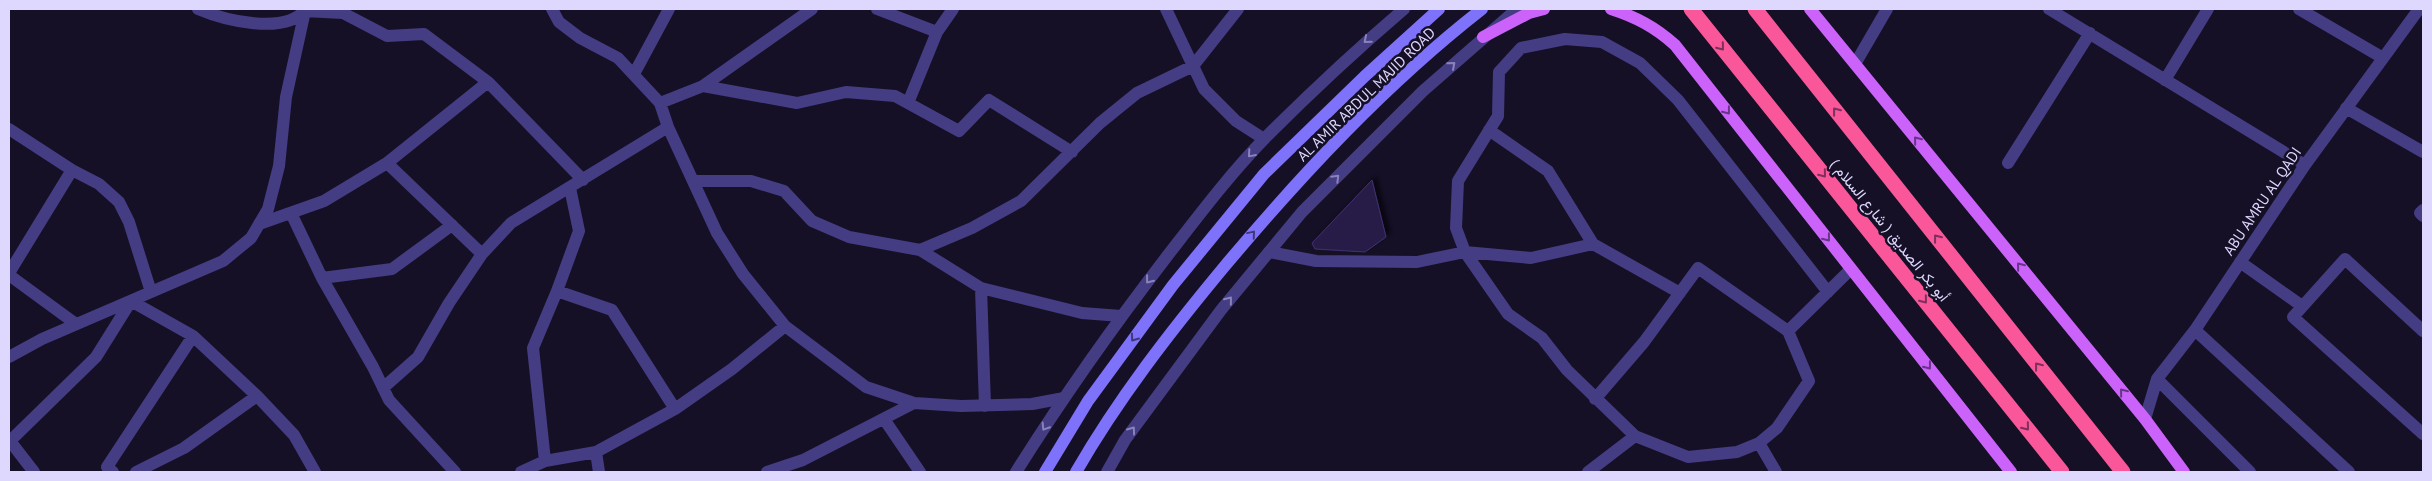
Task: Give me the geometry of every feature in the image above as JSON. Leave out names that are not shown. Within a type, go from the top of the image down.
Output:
[{"type":"highway","name":"( شارع السلام ) أبو بكر الصديق","points":[[1691,9],[2062,472]]},
{"type":"highway","name":"( شارع السلام ) أبو بكر الصديق","points":[[1755,9],[2124,471]]},
{"type":"main road","name":"AL AMIR ABDUL MAJID ROAD","points":[[1045,472],[1088,401],[1173,285],[1264,174],[1364,76],[1439,9]]},
{"type":"main road","name":"AL AMIR ABDUL MAJID ROAD","points":[[1076,472],[1138,377],[1198,298],[1279,202],[1352,125],[1482,9]]},
{"type":"main road","points":[[1483,38],[1529,13],[1544,9]]},
{"type":"main road","points":[[1611,9],[1631,15],[1653,26],[1675,45],[2011,472]]},
{"type":"main road","points":[[1810,9],[2145,419],[2184,472]]},
{"type":"street","points":[[198,9],[265,26],[284,21],[305,10],[343,13],[387,36],[424,34],[488,82],[583,180]]},
{"type":"street","points":[[552,9],[559,22],[580,38],[618,58],[660,103],[668,127],[717,233],[738,266],[785,326],[866,387],[914,403],[985,406],[1032,404],[1064,398]]},
{"type":"street","points":[[634,74],[669,9]]},
{"type":"street","points":[[660,103],[703,86],[812,9]]},
{"type":"street","points":[[877,9],[937,32]]},
{"type":"street","points":[[908,103],[937,32],[953,9]]},
{"type":"street","points":[[1166,9],[1204,89],[1236,121],[1264,139]]},
{"type":"street","points":[[920,250],[972,228],[1021,201],[1100,123],[1137,93],[1192,66],[1238,9]]},
{"type":"street","points":[[1016,472],[1121,316],[1193,222],[1264,139],[1359,47],[1404,9]]},
{"type":"street","points":[[1107,472],[1125,440],[1221,310],[1315,198],[1423,91],[1517,9]]},
{"type":"street","points":[[1855,64],[1887,9]]},
{"type":"street","points":[[2049,9],[2305,165]]},
{"type":"street","points":[[2165,80],[2208,9]]},
{"type":"street","points":[[2299,9],[2383,58]]},
{"type":"street","name":"ABU AMRU AL QADI","points":[[2145,419],[2157,380],[2195,330],[2305,165],[2419,9]]},
{"type":"street","points":[[9,357],[42,339],[223,261],[251,238],[268,209],[279,166],[286,97],[305,10]]},
{"type":"street","points":[[2008,163],[2090,33]]},
{"type":"street","points":[[1595,399],[1644,342],[1698,268],[1788,331],[1809,381],[1777,428],[1759,443],[1737,452],[1688,457],[1635,436],[1595,399],[1567,370],[1542,338],[1508,314],[1465,252],[1456,228],[1458,182],[1498,116],[1499,72],[1521,48],[1565,39],[1602,42],[1640,63],[1678,100],[1828,292]]},
{"type":"street","points":[[259,224],[324,201],[387,163],[488,82]]},
{"type":"street","points":[[703,86],[797,103],[846,92],[895,96],[959,131],[989,100],[1072,152]]},
{"type":"street","points":[[2346,108],[2423,152]]},
{"type":"street","points":[[384,388],[418,357],[449,303],[482,254],[511,223],[668,127]]},
{"type":"street","points":[[9,129],[72,170],[99,184],[120,202],[129,222],[151,292]]},
{"type":"street","points":[[1490,130],[1548,171],[1593,244],[1680,293]]},
{"type":"street","points":[[387,163],[482,254]]},
{"type":"street","points":[[72,170],[9,274],[76,324]]},
{"type":"street","points":[[693,181],[751,181],[784,191],[812,221],[849,237],[920,250],[981,288],[1082,313],[1121,316]]},
{"type":"street","points":[[544,461],[533,348],[579,231],[570,188]]},
{"type":"street","points":[[2423,210],[2420,214],[2423,216]]},
{"type":"street","points":[[291,212],[322,278],[389,400],[407,422],[455,472]]},
{"type":"street","points":[[322,278],[392,269],[452,225]]},
{"type":"street","points":[[1269,252],[1316,261],[1417,262],[1465,252],[1531,258],[1593,244]]},
{"type":"street","points":[[2423,331],[2345,259],[2293,317],[2423,434]]},
{"type":"street","points":[[2240,262],[2302,306]]},
{"type":"street","points":[[1788,331],[1851,269]]},
{"type":"street","points":[[981,288],[985,406]]},
{"type":"street","points":[[557,291],[612,310],[675,409]]},
{"type":"street","points":[[131,301],[193,336],[257,396],[294,435],[316,472]]},
{"type":"street","points":[[34,472],[10,441],[96,358],[131,301]]},
{"type":"street","points":[[521,472],[544,461],[596,452],[675,409],[732,369],[785,326]]},
{"type":"street","points":[[2195,330],[2349,472]]},
{"type":"street","points":[[113,472],[108,466],[193,336]]},
{"type":"street","points":[[2157,380],[2250,472]]},
{"type":"street","points":[[136,472],[184,448],[257,396]]},
{"type":"street","points":[[766,472],[803,460],[914,403]]},
{"type":"street","points":[[884,419],[920,472]]},
{"type":"street","points":[[1588,472],[1635,436]]},
{"type":"street","points":[[1759,443],[1776,472]]},
{"type":"street","points":[[596,452],[599,472]]},
{"type":"building","points":[[1372,180],[1386,237],[1365,252],[1315,249],[1312,243]]}]
